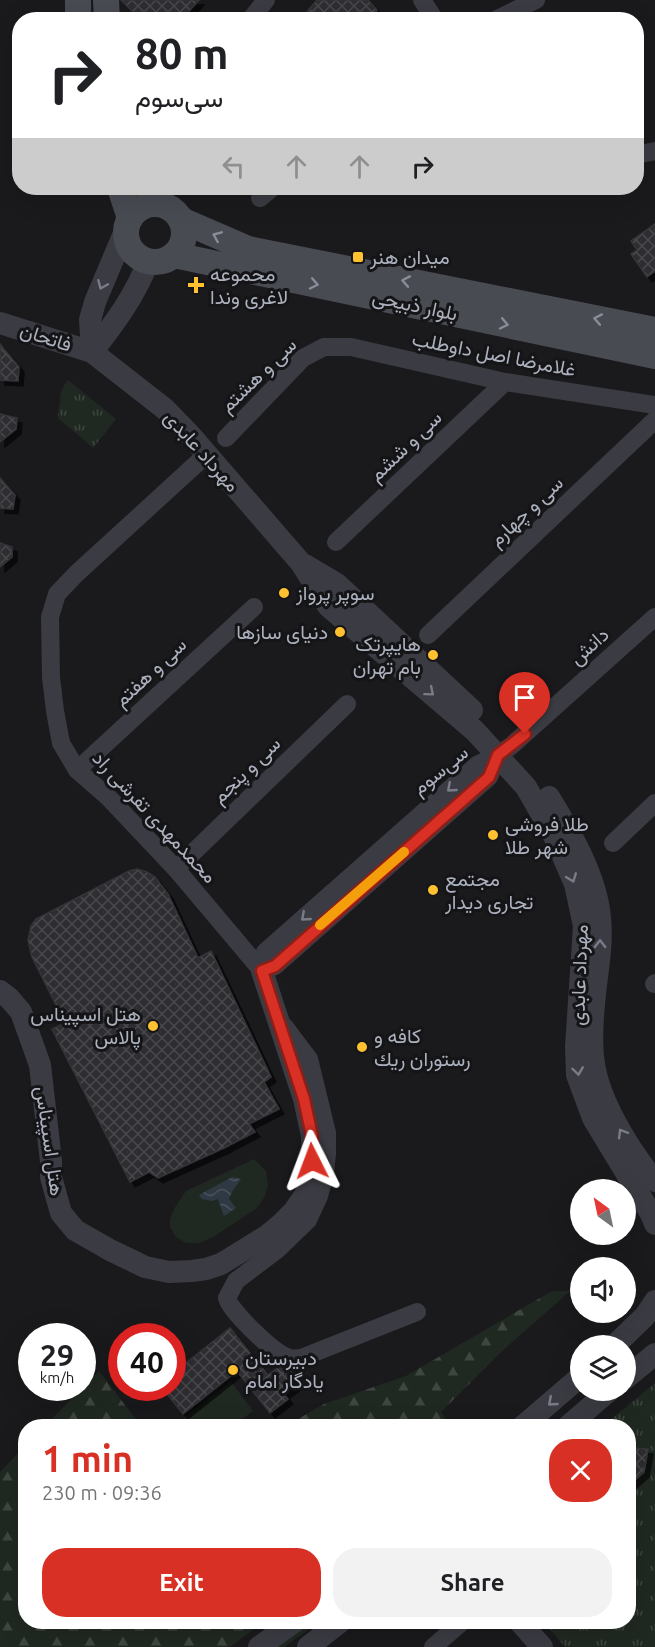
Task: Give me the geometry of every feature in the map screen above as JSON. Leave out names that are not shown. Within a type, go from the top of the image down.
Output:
[{"type":"main road","points":[[122,195],[128,224],[128,245],[136,256],[148,262],[166,260],[174,255],[182,244],[184,232],[181,220],[156,196],[148,205],[137,210],[128,224]]},
{"type":"main road","name":"بلوار ذبیحی","points":[[181,220],[248,249],[655,330]]},
{"type":"main road","name":"بلوار ذبیحی","points":[[174,255],[655,356]]},
{"type":"street","points":[[256,12],[266,0]]},
{"type":"street","points":[[511,12],[536,0]]},
{"type":"street","points":[[92,352],[90,320],[95,302],[128,224]]},
{"type":"street","points":[[92,352],[129,302],[148,262]]},
{"type":"street","name":"فاتحان","points":[[0,323],[92,352]]},
{"type":"street","name":"غلامرضا اصل داوطلب","points":[[324,347],[351,347],[505,382],[655,405]]},
{"type":"street","name":"سی و هشتم","points":[[226,438],[303,358],[324,347]]},
{"type":"street","name":"مهرداد عابدی","points":[[92,352],[165,409],[301,563],[328,606],[475,731],[505,751],[536,777],[568,829],[591,878],[600,917],[600,954],[592,1039],[594,1067],[608,1108],[640,1162],[655,1181]]},
{"type":"street","name":"سی و ششم","points":[[336,542],[505,382]]},
{"type":"street","name":"سی و چهارم","points":[[428,635],[655,420]]},
{"type":"street","name":"محمدمهدی تفرشی راد","points":[[206,454],[57,594],[50,617],[51,677],[61,743],[77,770],[109,798],[176,869],[262,971]]},
{"type":"street","name":"سی و هفتم","points":[[77,770],[254,607]]},
{"type":"street","name":"دانش","points":[[505,751],[655,617]]},
{"type":"street","name":"سی و پنجم","points":[[176,869],[347,704]]},
{"type":"street","name":"مهرداد عابدی","points":[[505,751],[554,836],[575,884],[584,926],[576,1047],[577,1075],[593,1118],[655,1224]]},
{"type":"street","name":"سی‌سوم","points":[[262,971],[275,966],[489,777],[505,751]]},
{"type":"street","points":[[613,843],[655,803]]},
{"type":"street","name":"هتل اسپیناس","points":[[0,991],[21,1012],[40,1065],[51,1177],[61,1213],[75,1230],[110,1250],[145,1267],[169,1272],[206,1269],[221,1264],[268,1235],[294,1211],[310,1180],[312,1136],[304,1099],[262,971]]},
{"type":"street","points":[[279,1020],[309,1059],[327,1133],[325,1174],[320,1196],[308,1220],[278,1249],[236,1281],[227,1298],[228,1304],[258,1335],[284,1356],[293,1359],[301,1358],[417,1312]]},
{"type":"street","points":[[625,1335],[645,1316],[655,1300]]},
{"type":"street","points":[[636,1370],[655,1354]]},
{"type":"street","points":[[531,1419],[570,1386]]},
{"type":"street","points":[[576,1419],[597,1401]]},
{"type":"street","points":[[259,1647],[284,1629]]},
{"type":"street","points":[[308,1647],[331,1629]]},
{"type":"street","points":[[433,1647],[454,1629]]},
{"type":"street","points":[[526,1629],[542,1647]]},
{"type":"green space","points":[[68,380],[116,419],[93,448],[58,418],[61,392]]},
{"type":"green space","points":[[254,1159],[266,1171],[268,1186],[264,1198],[256,1209],[213,1237],[199,1243],[186,1243],[176,1237],[170,1227],[170,1219],[186,1191]]},
{"type":"green space","points":[[552,1291],[570,1291],[501,1352],[441,1412],[446,1419],[298,1419],[324,1404],[406,1376]]},
{"type":"green space","points":[[99,1371],[108,1383],[108,1401],[122,1401],[136,1419],[52,1419],[70,1401],[96,1401],[96,1374]]},
{"type":"green space","points":[[231,1382],[253,1411],[242,1419],[187,1419],[185,1417]]},
{"type":"green space","points":[[655,1383],[655,1647],[565,1647],[550,1629],[636,1629],[636,1419],[611,1419]]},
{"type":"green space","points":[[18,1453],[18,1629],[254,1629],[230,1647],[0,1647],[0,1472]]},
{"type":"green space","points":[[296,1629],[309,1629],[284,1647],[272,1647]]},
{"type":"water","points":[[232,1177],[241,1179],[229,1199],[236,1208],[224,1216],[218,1199],[212,1201],[202,1199],[199,1195]]},
{"type":"building","points":[[121,0],[199,0],[188,12],[133,12]]},
{"type":"building","points":[[317,0],[368,0],[377,10],[376,12],[307,12]]},
{"type":"building","points":[[655,224],[655,271],[647,277],[631,254],[637,250],[631,241]]},
{"type":"building","points":[[0,344],[19,367],[18,381],[0,380]]},
{"type":"building","points":[[0,414],[17,418],[16,429],[0,442]]},
{"type":"building","points":[[0,478],[15,495],[13,509],[0,508]]},
{"type":"building","points":[[0,543],[12,547],[12,557],[0,567]]},
{"type":"building","name":"هتل اسپیناس پالاس","points":[[137,869],[155,877],[168,894],[198,958],[211,951],[271,1077],[264,1082],[279,1109],[249,1124],[255,1132],[224,1148],[158,1178],[149,1172],[130,1182],[52,1029],[65,1023],[32,957],[28,940],[31,926],[36,919]]},
{"type":"building","points":[[230,1328],[268,1375],[280,1366],[295,1370],[302,1380],[284,1394],[288,1399],[270,1413],[237,1371],[183,1414],[172,1401],[186,1401],[186,1363]]},
{"type":"building","points":[[636,1448],[648,1449],[644,1472],[636,1479]]},
{"type":"slow traffic","points":[[320,925],[404,852]]},
{"type":"place","name":"میدان هنر","points":[[358,257]]},
{"type":"place","name":"محموعه لاغری وندا","points":[[196,285]]},
{"type":"place","name":"سوپر پرواز","points":[[284,593]]},
{"type":"place","name":"دنیای سازها","points":[[340,632]]},
{"type":"place","name":"هایپرتک بام تهران","points":[[433,655]]},
{"type":"place","name":"طلا فروشی شهر طلا","points":[[493,835]]},
{"type":"place","name":"مجتمع تجاری دیدار","points":[[433,890]]},
{"type":"place","name":"هتل اسپیناس پالاس","points":[[153,1026]]},
{"type":"place","name":"كافه و رستوران ريك","points":[[362,1047]]},
{"type":"place","name":"دبیرستان یادگار امام","points":[[233,1370]]},
{"type":"route","points":[[312,1161],[312,1136],[304,1099],[262,971],[275,966],[489,777],[498,755],[525,734]]}]
